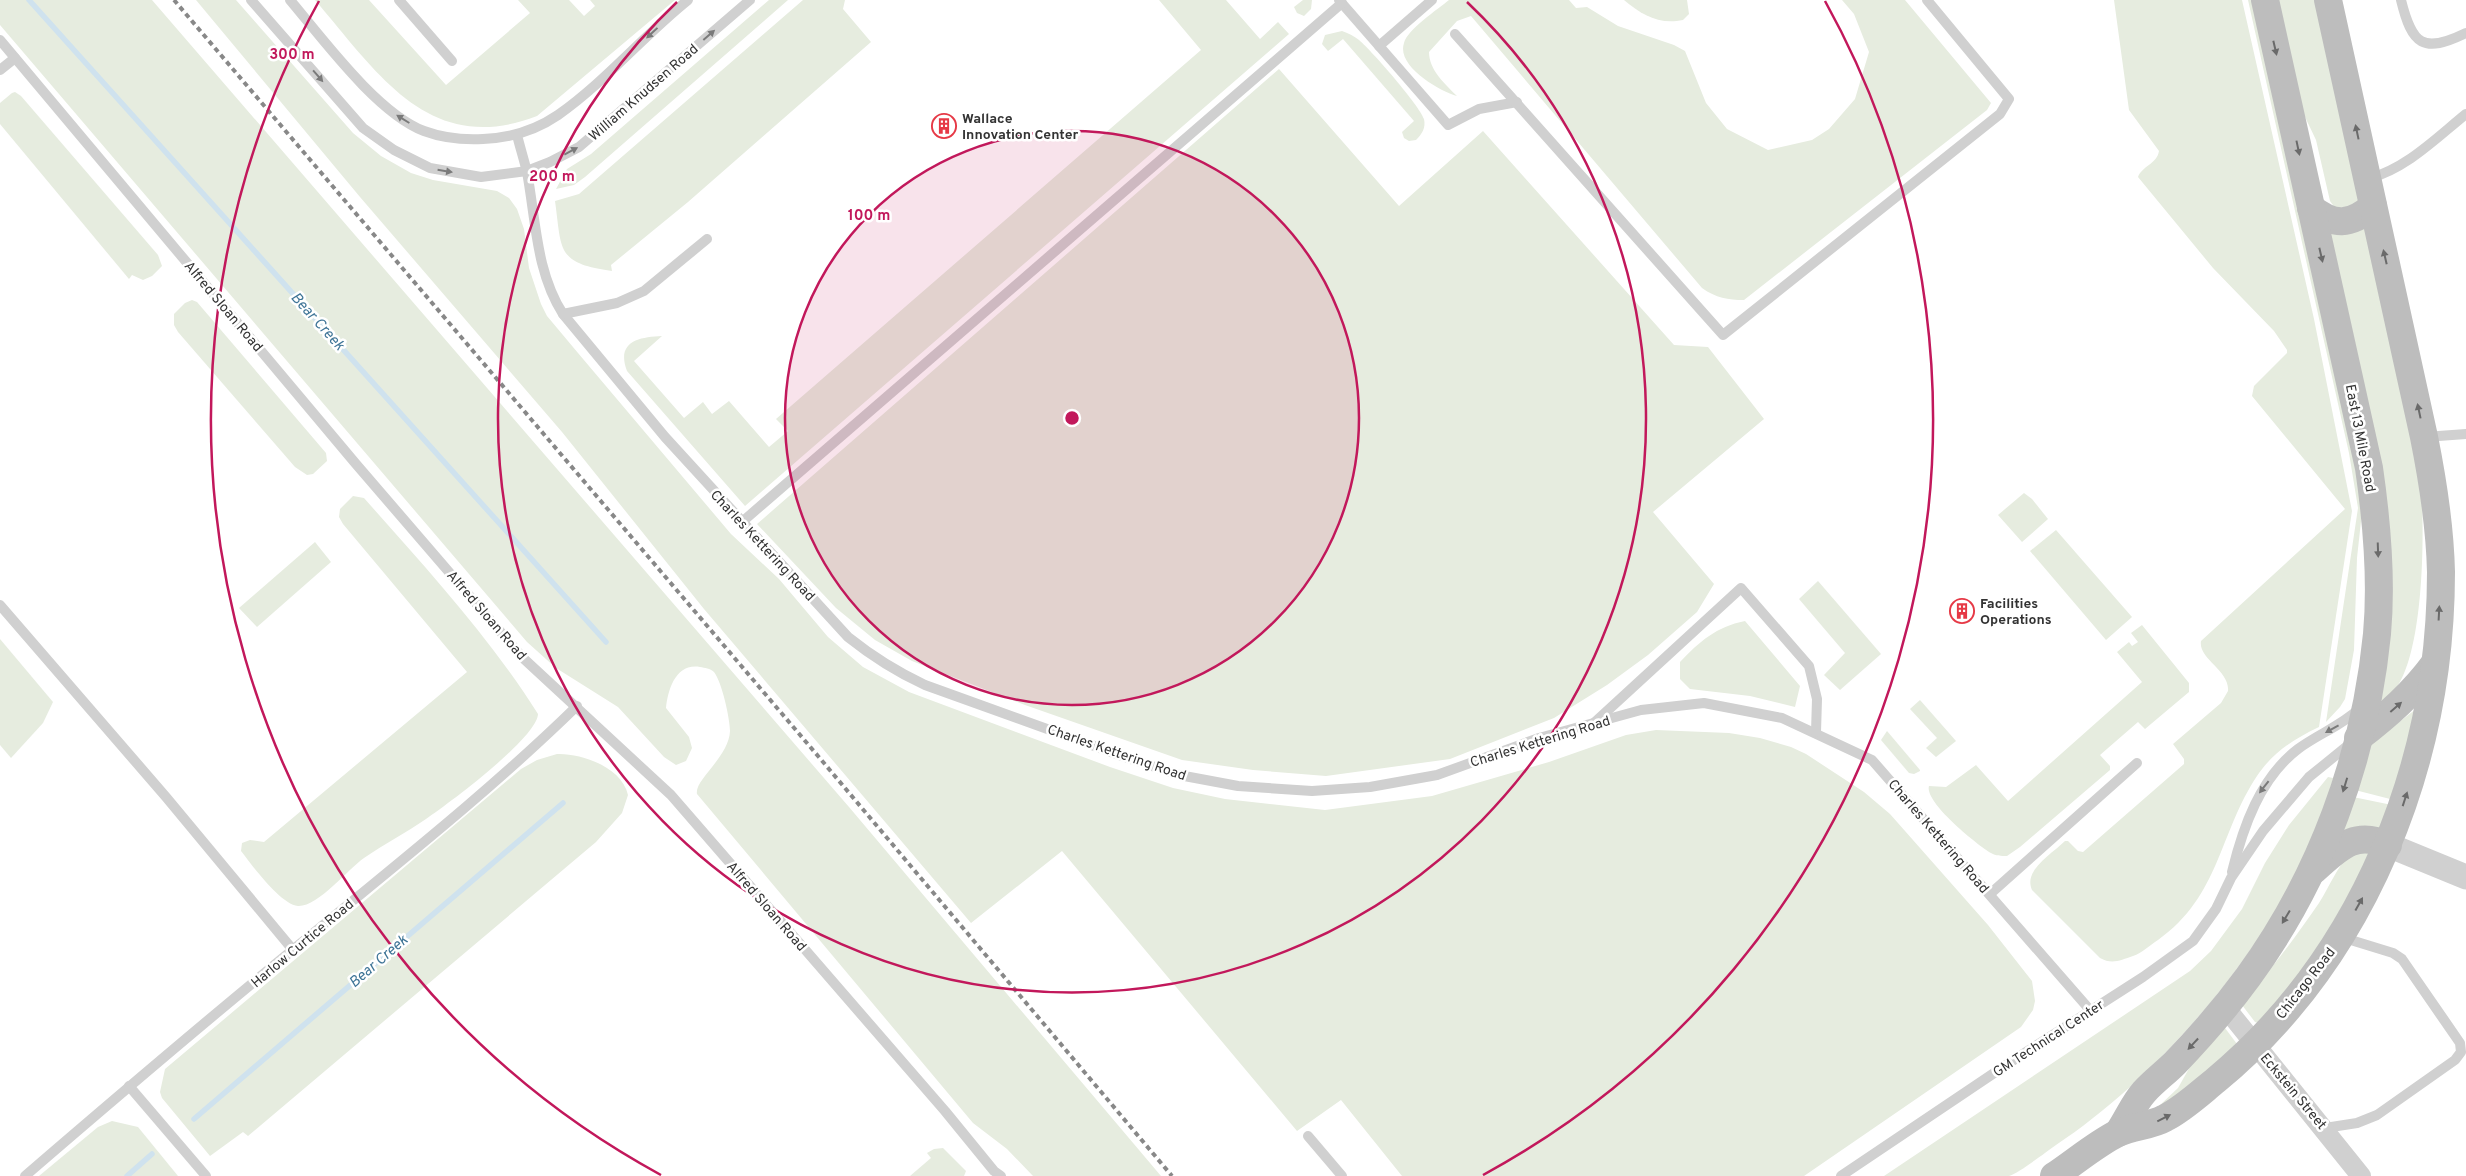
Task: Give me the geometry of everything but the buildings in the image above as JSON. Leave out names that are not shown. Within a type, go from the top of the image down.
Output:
[{"type":"main road","name":"East 13 Mile Road","points":[[2265,0],[2369,468],[2378,543],[2377,634],[2366,703],[2343,791],[2310,874]]},
{"type":"main road","points":[[2310,874],[2333,853],[2361,839],[2373,838],[2388,845],[2409,785],[2422,738],[2436,661],[2440,570],[2436,505],[2424,437],[2328,0]]},
{"type":"main road","points":[[2311,208],[2323,217],[2345,222],[2364,214],[2373,206]]},
{"type":"main road","points":[[2358,738],[2401,704],[2436,661]]},
{"type":"main road","name":"Chicago Road","points":[[2054,1176],[2118,1133],[2165,1119],[2216,1080],[2255,1044],[2311,978],[2340,937],[2368,888],[2388,845]]},
{"type":"main road","name":"Chicago Road","points":[[2118,1133],[2144,1092],[2195,1042],[2224,1007],[2271,943],[2310,874]]},
{"type":"street","points":[[2388,845],[2466,877]]},
{"type":"street","name":"Eckstein Street","points":[[2224,1007],[2361,1176]]},
{"type":"lane","points":[[251,0],[363,128],[394,150],[430,168],[481,177],[526,171]]},
{"type":"lane","points":[[290,0],[376,99],[400,118],[424,131],[453,138],[493,139],[517,135],[538,127],[557,116],[597,84],[688,0]]},
{"type":"lane","points":[[399,0],[452,61]]},
{"type":"lane","points":[[1379,46],[1432,0]]},
{"type":"lane","points":[[1455,34],[1723,336],[2000,114],[2009,99],[1928,0]]},
{"type":"lane","points":[[2401,0],[2407,26],[2421,41],[2436,45],[2466,33]]},
{"type":"lane","points":[[742,522],[1340,1],[1448,125],[1479,109],[1517,102]]},
{"type":"lane","name":"William Knudsen Road","points":[[526,171],[550,162],[579,147],[745,2]]},
{"type":"lane","name":"Alfred Sloan Road","points":[[0,40],[356,464],[523,658],[671,795],[946,1111],[995,1175]]},
{"type":"lane","points":[[0,70],[15,58]]},
{"type":"lane","points":[[2367,180],[2393,171],[2409,161],[2466,114]]},
{"type":"lane","name":"Charles Kettering Road","points":[[517,135],[526,171],[546,279],[552,297],[563,314],[665,438],[848,637],[873,657],[899,673],[926,685],[1179,775],[1238,786],[1312,791],[1370,787],[1436,774],[1539,738],[1641,710],[1704,703],[1782,718],[1816,732],[1872,760],[2090,1010]]},
{"type":"lane","points":[[563,314],[617,303],[644,292],[707,239]]},
{"type":"lane","points":[[2424,437],[2466,434]]},
{"type":"lane","points":[[1592,725],[1741,588],[1809,666],[1817,699],[1816,732]]},
{"type":"lane","points":[[0,606],[172,804],[292,950]]},
{"type":"lane","name":"GM Technical Center","points":[[2231,878],[2238,848],[2258,795],[2296,750],[2345,721],[2366,703]]},
{"type":"lane","name":"Harlow Curtice Road","points":[[24,1176],[520,760],[577,706]]},
{"type":"lane","name":"GM Technical Center","points":[[1841,1176],[2090,1010],[2143,977],[2193,941],[2216,909],[2231,878],[2263,831],[2309,777],[2358,738]]},
{"type":"lane","points":[[1990,894],[2137,763]]},
{"type":"lane","points":[[2324,1128],[2357,1123],[2377,1115],[2463,1054],[2460,1043],[2402,959],[2393,953],[2340,937]]},
{"type":"lane","points":[[129,1086],[206,1176]]},
{"type":"lane","points":[[1308,1136],[1342,1176]]},
{"type":"shaded area","points":[[0,0],[152,0],[849,807],[1161,1176],[1033,1176],[1007,1149],[973,1123],[697,794],[701,782],[724,750],[730,731],[725,701],[714,672],[700,667],[685,669],[679,673],[671,686],[666,708],[689,737],[692,748],[686,761],[676,765],[664,757],[618,707],[556,668],[527,642],[0,25]]},
{"type":"shaded area","points":[[196,0],[236,0],[353,133],[381,156],[411,173],[433,180],[497,191],[509,198],[517,209],[524,229],[529,268],[547,316],[731,534],[779,579],[828,637],[863,667],[909,692],[1110,767],[1173,788],[1225,799],[1325,810],[1432,796],[1549,762],[1626,735],[1656,730],[1729,733],[1760,738],[1791,747],[1806,754],[1864,792],[1890,814],[1988,925],[2032,981],[2035,1001],[2033,1010],[2021,1027],[1804,1176],[1402,1176],[1341,1100],[1297,1131],[1062,851],[971,923],[704,609],[562,432],[360,197]]},
{"type":"shaded area","points":[[315,0],[369,0],[446,85],[530,13],[518,0],[569,0],[584,16],[595,6],[590,0],[675,0],[537,116],[499,126],[465,126],[436,117],[409,101],[384,79]]},
{"type":"shaded area","points":[[769,0],[788,0],[585,177],[574,185],[556,189],[567,169],[591,154]]},
{"type":"shaded area","points":[[803,0],[845,0],[843,9],[871,42],[688,202],[611,265],[612,271],[580,264],[571,259],[561,243],[555,201],[579,194]]},
{"type":"shaded area","points":[[1159,0],[1226,0],[1260,39],[1278,22],[1289,34],[745,506],[627,371],[624,353],[627,347],[637,340],[662,336],[634,361],[684,418],[703,402],[712,414],[729,401],[769,447],[788,431],[776,419],[1201,50]]},
{"type":"shaded area","points":[[1303,0],[1312,0],[1311,9],[1304,16],[1297,13],[1294,7]]},
{"type":"shaded area","points":[[1449,0],[1569,0],[1576,8],[1587,7],[1618,26],[1674,45],[1685,51],[1706,103],[1727,129],[1768,150],[1812,140],[1829,129],[1855,99],[1869,52],[1854,14],[1842,0],[1905,0],[1991,103],[1987,110],[1744,300],[1727,299],[1702,288],[1471,16],[1457,21],[1429,52],[1435,71],[1457,96],[1430,83],[1413,69],[1403,52],[1406,38],[1417,26]]},
{"type":"shaded area","points":[[1624,0],[1687,0],[1689,14],[1683,20],[1659,20],[1637,10]]},
{"type":"shaded area","points":[[2114,0],[2242,0],[2314,319],[2352,511],[2319,727],[2285,747],[2263,767],[2244,798],[2207,884],[2194,904],[2178,923],[2140,953],[2124,959],[2109,961],[2100,958],[2032,890],[2030,883],[2035,869],[2065,841],[2068,841],[2078,851],[2083,852],[2184,764],[2184,759],[2173,744],[2221,703],[2228,691],[2224,677],[2204,653],[2201,641],[2345,509],[2252,396],[2254,386],[2287,353],[2287,350],[2274,331],[2213,268],[2138,177],[2153,162],[2159,151],[2129,110]]},
{"type":"shaded area","points":[[2248,0],[2254,0],[2355,458],[2362,512],[2357,558],[2354,650],[2345,699],[2326,722],[2358,508],[2349,453]]},
{"type":"shaded area","points":[[2274,0],[2317,0],[2360,201],[2356,207],[2335,208],[2330,201],[2316,140],[2296,98]]},
{"type":"shaded area","points":[[1342,31],[1355,37],[1365,46],[1395,79],[1421,112],[1424,119],[1424,128],[1416,140],[1409,141],[1404,138],[1402,132],[1414,121],[1343,39],[1328,51],[1322,44],[1325,35]]},
{"type":"shaded area","points":[[1279,69],[1399,206],[1483,131],[1674,345],[1708,347],[1764,419],[1653,512],[1714,584],[1697,612],[1648,655],[1607,685],[1554,718],[1450,759],[1326,776],[1253,770],[1182,760],[1025,705],[912,661],[875,640],[836,608],[757,524]]},
{"type":"shaded area","points":[[15,92],[21,96],[158,255],[162,266],[152,276],[143,280],[132,275],[129,279],[0,124],[0,103]]},
{"type":"shaded area","points":[[2366,227],[2417,454],[2423,526],[2420,600],[2406,669],[2394,692],[2377,702],[2385,654],[2328,234]]},
{"type":"shaded area","points":[[192,300],[197,302],[326,453],[327,461],[313,474],[307,475],[295,467],[178,332],[174,325],[174,314],[185,303]]},
{"type":"shaded area","points":[[2024,493],[2032,499],[2048,519],[2022,542],[1998,515]]},
{"type":"shaded area","points":[[353,496],[364,498],[455,602],[519,685],[538,714],[534,725],[523,738],[508,754],[471,786],[426,819],[357,863],[323,894],[306,905],[298,906],[283,899],[259,874],[241,851],[242,843],[250,840],[264,842],[467,672],[343,524],[339,517],[340,509]]},
{"type":"shaded area","points":[[2056,530],[2132,617],[2106,640],[2030,551]]},
{"type":"shaded area","points":[[315,542],[331,562],[257,627],[239,608]]},
{"type":"shaded area","points":[[1818,581],[1881,654],[1840,690],[1824,675],[1845,653],[1799,599]]},
{"type":"shaded area","points":[[1745,621],[1800,686],[1795,707],[1750,696],[1690,689],[1680,679],[1680,662],[1695,648],[1717,631]]},
{"type":"shaded area","points":[[2142,625],[2189,683],[2189,692],[2145,729],[2138,722],[2100,755],[2110,766],[2110,770],[2007,856],[1991,853],[1964,833],[1935,802],[1930,793],[1929,786],[1946,787],[1976,765],[2008,801],[2142,682],[2117,652],[2129,642],[2132,646],[2138,642],[2131,633]]},
{"type":"shaded area","points":[[0,639],[53,702],[43,723],[11,758],[0,745]]},
{"type":"shaded area","points":[[1920,700],[1956,741],[1936,757],[1926,748],[1937,738],[1910,709]]},
{"type":"shaded area","points":[[2416,709],[2394,800],[2355,790],[2367,747]]},
{"type":"shaded area","points":[[1887,731],[1920,771],[1914,774],[1909,773],[1881,740]]},
{"type":"shaded area","points":[[557,754],[567,754],[588,759],[609,769],[618,777],[628,795],[622,813],[596,842],[248,1136],[243,1132],[210,1156],[162,1098],[160,1092],[165,1069],[521,769],[537,760]]},
{"type":"shaded area","points":[[2328,777],[2333,778],[2316,830],[2292,882],[2261,934],[2225,984],[2186,1031],[2100,1113],[2019,1171],[2009,1176],[1884,1176],[2190,971],[2211,951],[2242,909],[2265,863],[2289,825]]},
{"type":"shaded area","points":[[2353,797],[2392,805],[2383,827],[2341,833]]},
{"type":"shaded area","points":[[2352,852],[2373,852],[2311,961],[2258,1023],[2255,1022],[2242,1005],[2243,1001],[2301,929],[2319,903],[2342,863]]},
{"type":"shaded area","points":[[2222,1028],[2225,1028],[2237,1044],[2192,1087],[2158,1107],[2178,1088],[2196,1056]]},
{"type":"shaded area","points":[[112,1121],[138,1127],[178,1176],[39,1176],[98,1127]]},
{"type":"shaded area","points":[[943,1148],[966,1171],[964,1176],[910,1176],[931,1158],[927,1153],[934,1149]]},
{"type":"waterway","name":"Bear Creek","points":[[29,0],[606,642]]},
{"type":"waterway","name":"Bear Creek","points":[[194,1119],[563,803]]},
{"type":"waterway","name":"Bear Creek","points":[[127,1176],[152,1154]]},
{"type":"railway","points":[[174,0],[818,756],[1172,1176]]},
{"type":"place","name":"Wallace Innovation Center","points":[[944,126]]},
{"type":"place","name":"Facilities Operations","points":[[1962,611]]}]
